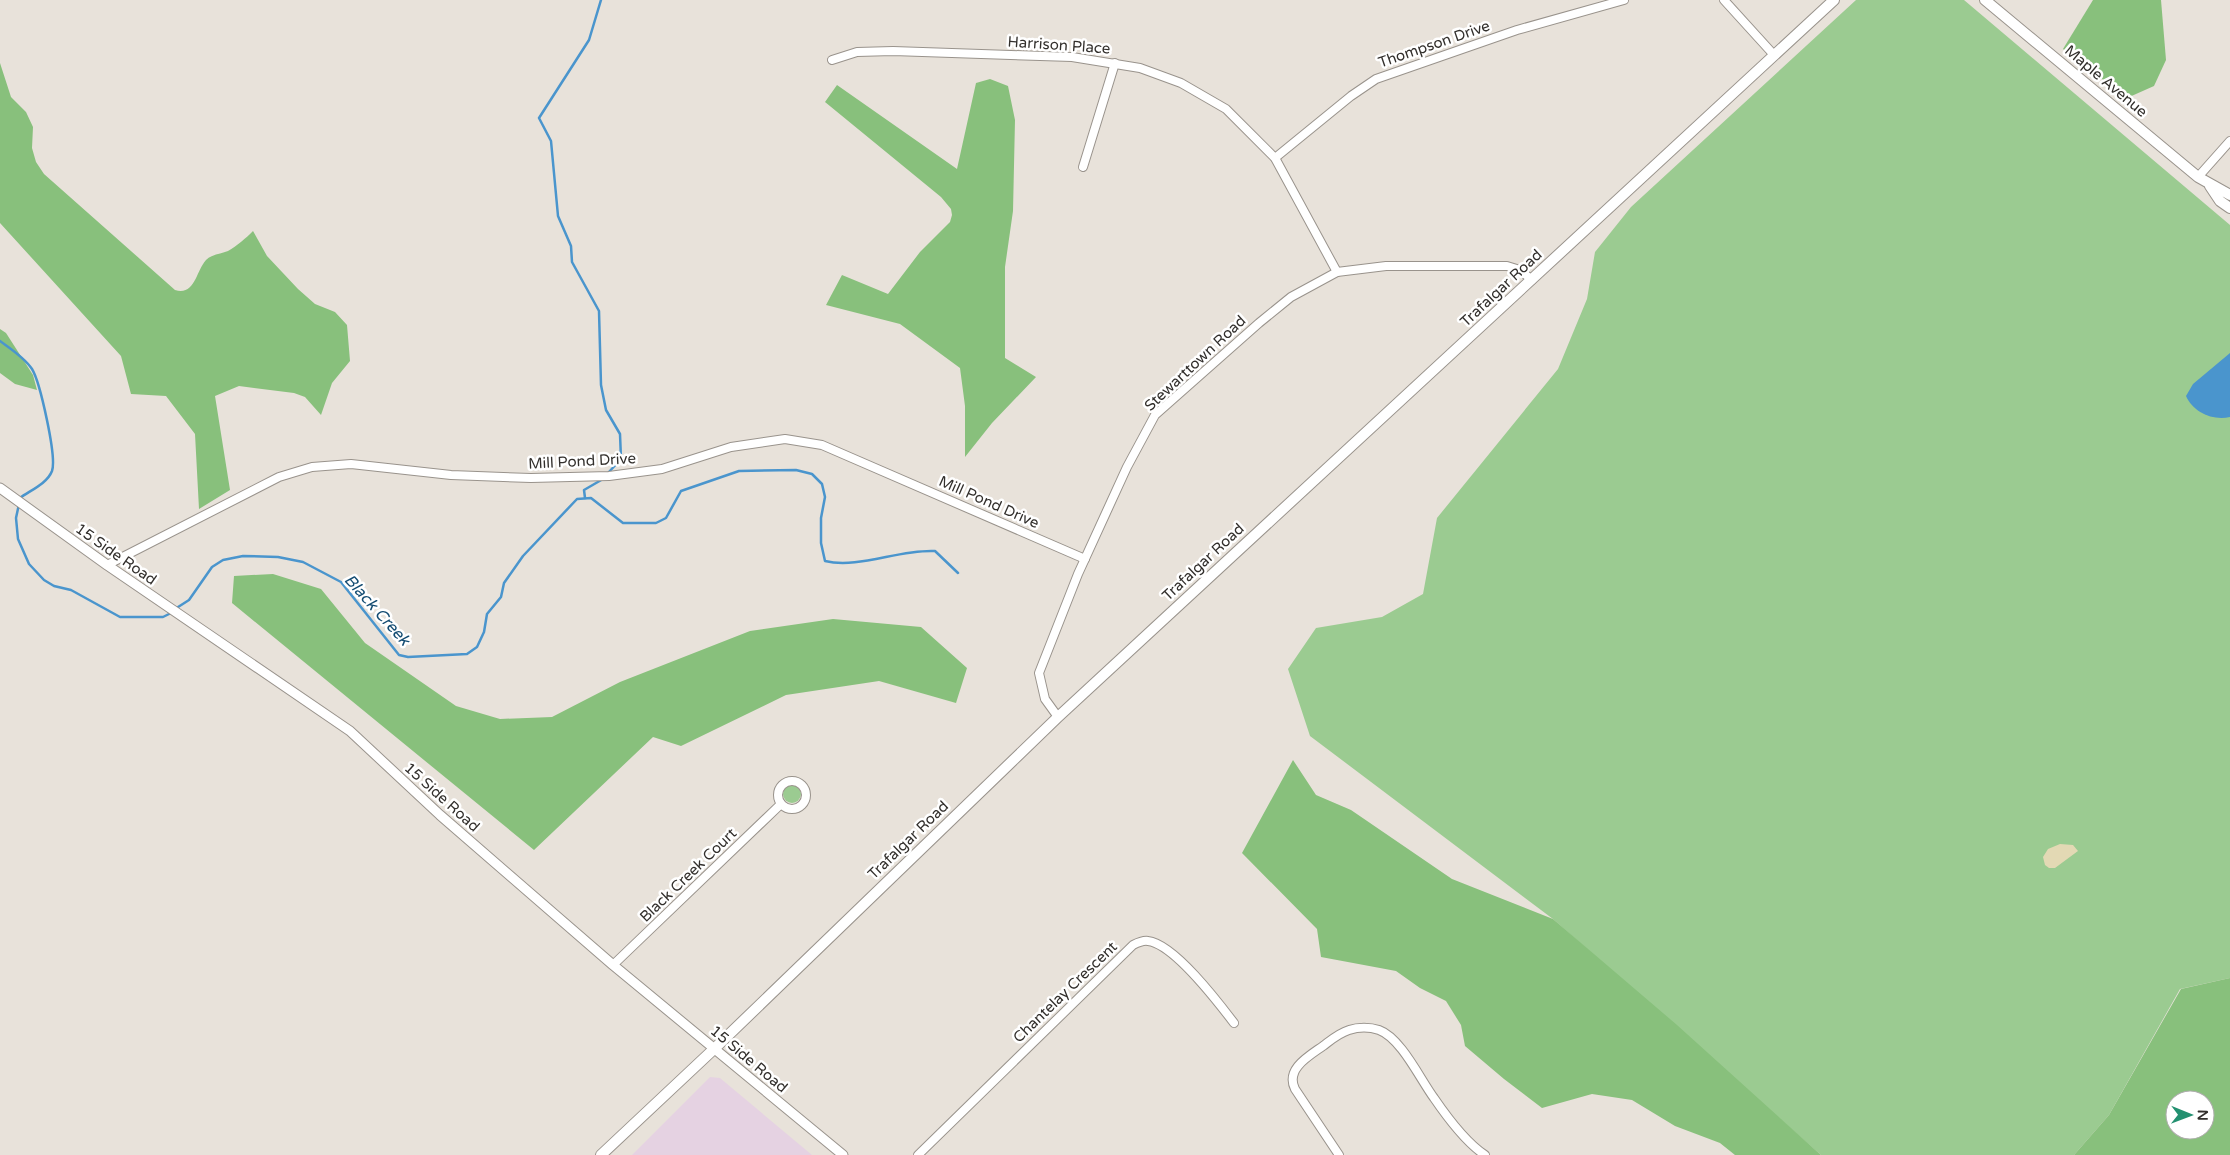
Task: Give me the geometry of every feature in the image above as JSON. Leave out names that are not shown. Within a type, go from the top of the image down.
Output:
[{"type":"main road","name":"Trafalgar Road","points":[[601,1155],[1191,592],[1834,0]]},
{"type":"main road","name":"Maple Avenue","points":[[1984,0],[2198,177],[2230,196]]},
{"type":"main road","name":"Maple Avenue","points":[[2209,185],[2220,201],[2230,208]]},
{"type":"street","name":"Thompson Drive","points":[[1275,158],[1351,96],[1376,79],[1517,30],[1624,0]]},
{"type":"street","points":[[1724,0],[1774,55]]},
{"type":"street","name":"Harrison Place","points":[[832,60],[857,52],[893,51],[1072,57],[1140,68],[1181,83],[1226,109],[1275,158],[1337,272]]},
{"type":"street","points":[[1082,167],[1115,63]]},
{"type":"street","points":[[2198,177],[2230,141]]},
{"type":"street","name":"Stewarttown Road","points":[[1058,717],[1045,700],[1039,673],[1078,574],[1127,467],[1155,415],[1278,307],[1291,297],[1337,272],[1386,266],[1507,266],[1520,270],[1532,280]]},
{"type":"street","name":"Mill Pond Drive","points":[[106,565],[279,477],[312,467],[351,464],[451,475],[531,478],[609,476],[662,469],[731,447],[785,440],[822,445],[1085,559]]},
{"type":"street","name":"15 Side Road","points":[[2,490],[106,565],[350,731],[440,815],[613,965],[843,1155]]},
{"type":"street","name":"Black Creek Court","points":[[613,965],[782,804]]},
{"type":"street","name":"Chantelay Crescent","points":[[918,1155],[1133,945],[1146,940],[1162,946],[1211,992],[1234,1023]]},
{"type":"street","points":[[1339,1155],[1295,1089],[1292,1078],[1295,1069],[1306,1058],[1340,1033],[1358,1028],[1379,1030],[1391,1038],[1445,1113],[1485,1155]]},
{"type":"shaded area","points":[[710,1077],[720,1078],[812,1155],[632,1155]]},
{"type":"green space","points":[[1856,0],[1964,0],[2230,225],[2230,978],[2180,989],[2109,1115],[2074,1155],[1821,1155],[1553,919],[1310,736],[1288,669],[1316,628],[1382,617],[1423,594],[1437,518],[1558,369],[1587,299],[1595,252],[1631,207]]},
{"type":"green space","points":[[2093,0],[2161,0],[2166,60],[2154,86],[2127,98],[2063,49]]},
{"type":"green space","points":[[0,63],[11,97],[26,112],[33,127],[32,148],[36,162],[44,174],[175,290],[182,291],[191,286],[206,260],[211,256],[231,249],[253,231],[267,256],[298,289],[315,304],[335,312],[347,325],[350,361],[332,383],[321,415],[305,397],[294,393],[239,386],[215,396],[230,490],[199,509],[195,434],[166,396],[131,394],[121,356],[0,223]]},
{"type":"green space","points":[[990,79],[1008,86],[1015,120],[1013,211],[1005,267],[1005,358],[1036,377],[992,423],[965,457],[965,406],[960,368],[900,324],[826,305],[842,275],[888,294],[920,252],[950,222],[951,209],[941,197],[825,102],[837,85],[957,169],[976,83]]},
{"type":"green space","points":[[0,329],[6,333],[33,375],[37,390],[15,384],[0,373]]},
{"type":"green space","points":[[273,574],[321,589],[365,643],[456,706],[500,719],[552,717],[620,682],[750,631],[833,619],[921,627],[967,668],[956,703],[879,681],[786,695],[681,746],[653,737],[534,850],[232,603],[234,576]]},
{"type":"green space","points":[[1293,760],[1316,795],[1351,810],[1452,879],[1553,919],[1677,1025],[1821,1155],[1735,1155],[1720,1143],[1675,1126],[1632,1100],[1592,1094],[1542,1108],[1465,1046],[1461,1025],[1446,1001],[1420,988],[1396,971],[1321,957],[1317,929],[1242,853]]},
{"type":"green space","points":[[788,785],[796,785],[801,790],[799,801],[788,803],[783,798],[783,790]]},
{"type":"green space","points":[[2230,978],[2230,1155],[2074,1155],[2109,1115],[2181,989]]},
{"type":"sand","points":[[2060,844],[2073,845],[2078,851],[2055,868],[2049,868],[2045,865],[2043,857],[2048,849]]},
{"type":"water","points":[[2230,353],[2230,417],[2217,418],[2204,414],[2193,407],[2186,396],[2193,384]]},
{"type":"waterway","points":[[601,0],[589,40],[539,118],[551,141],[558,216],[571,246],[572,262],[599,311],[601,385],[606,410],[620,434],[621,459],[608,473]]},
{"type":"waterway","name":"Black Creek","points":[[0,341],[22,357],[32,369],[43,403],[52,451],[53,463],[50,476],[20,498]]},
{"type":"waterway","name":"Black Creek","points":[[175,609],[189,600],[212,567],[223,560],[243,556],[278,557],[303,562],[341,582],[399,655],[408,657],[467,654],[477,647],[484,632],[487,614],[501,597],[504,583],[523,556],[577,499],[591,498],[623,523],[656,523],[666,518],[681,491],[739,471],[796,470],[812,474],[822,484],[825,497],[821,518],[821,543],[825,561],[851,563],[907,553],[935,551],[958,573]]},
{"type":"waterway","points":[[585,498],[584,490],[603,479]]},
{"type":"waterway","name":"Black Creek","points":[[19,504],[16,518],[18,539],[29,564],[44,580],[54,586],[71,590],[120,617],[163,617],[171,613]]}]
